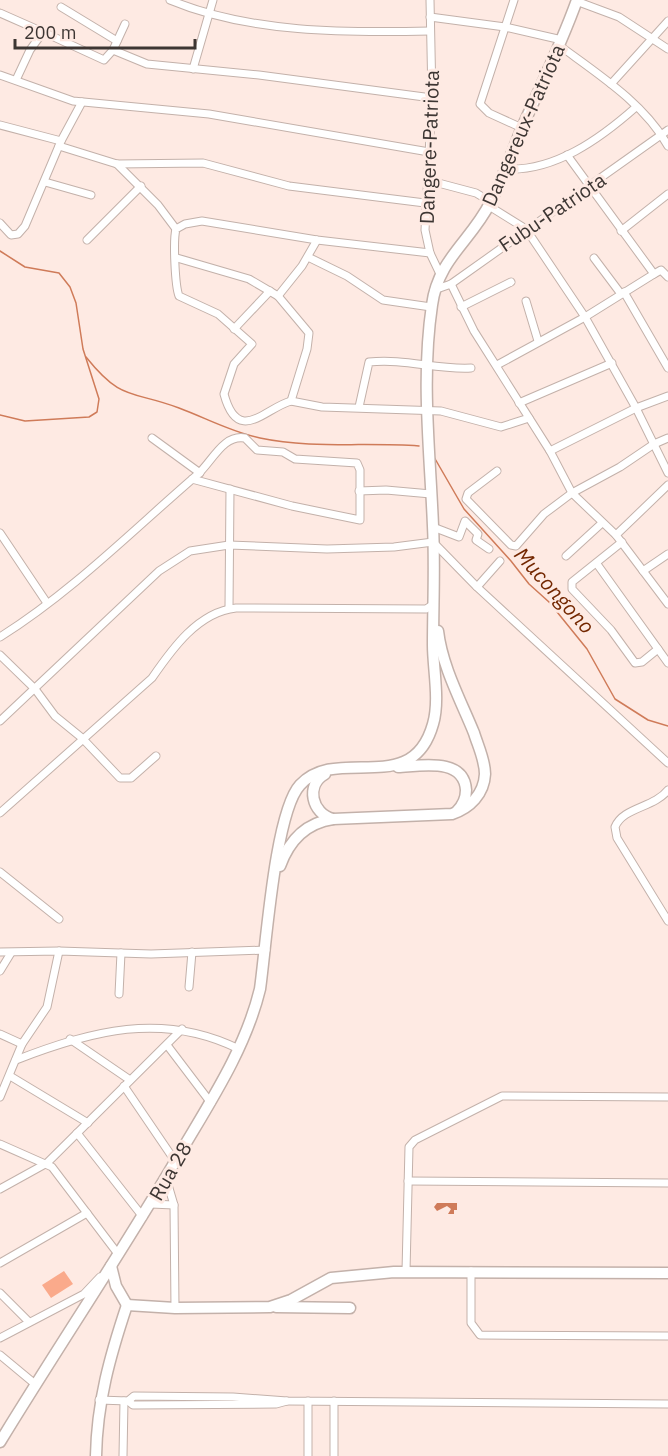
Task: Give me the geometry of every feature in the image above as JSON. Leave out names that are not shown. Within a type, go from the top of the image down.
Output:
[{"type":"street","points":[[170,0],[210,12],[291,27],[378,32],[430,31]]},
{"type":"street","points":[[193,69],[213,0]]},
{"type":"street","name":"Dangere-Patriota","points":[[430,0],[432,98],[425,230],[430,254],[440,274]]},
{"type":"street","points":[[514,0],[480,104],[489,113],[522,128]]},
{"type":"street","points":[[576,1],[619,17],[668,49]]},
{"type":"street","name":"Dangereux-Patriota","points":[[440,274],[489,206],[561,43],[576,1]]},
{"type":"street","points":[[61,7],[117,41]]},
{"type":"street","points":[[0,13],[102,59],[108,58],[114,50],[125,24]]},
{"type":"street","points":[[430,17],[506,27],[561,43],[665,132],[668,146]]},
{"type":"street","points":[[611,84],[668,21]]},
{"type":"street","points":[[16,80],[30,50],[43,32]]},
{"type":"street","points":[[114,50],[147,64],[259,75],[432,98]]},
{"type":"street","points":[[0,75],[67,99],[82,102],[209,114],[429,152]]},
{"type":"street","points":[[0,223],[11,235],[18,234],[25,226],[60,144],[82,102]]},
{"type":"street","points":[[505,169],[524,170],[567,155],[616,125],[636,107]]},
{"type":"street","points":[[0,125],[117,164],[203,163],[289,186],[425,203]]},
{"type":"street","name":"Fubu-Patriota","points":[[434,290],[451,284],[526,229],[590,188],[665,132]]},
{"type":"street","points":[[567,155],[621,231],[657,272],[668,277]]},
{"type":"street","points":[[117,164],[141,186],[176,229],[173,246],[177,258],[179,296],[213,311],[252,344],[234,364],[224,394],[234,415],[251,422],[291,401],[322,407],[455,412],[501,427],[529,418]]},
{"type":"street","points":[[427,180],[476,193],[486,199],[489,206],[526,229],[585,317],[612,363],[668,473]]},
{"type":"street","points":[[45,182],[91,195]]},
{"type":"street","points":[[87,240],[141,186]]},
{"type":"street","points":[[621,231],[668,194]]},
{"type":"street","points":[[176,229],[185,224],[202,221],[317,240],[430,254]]},
{"type":"street","points":[[278,296],[308,257],[317,240]]},
{"type":"street","points":[[308,257],[347,276],[383,300],[431,307]]},
{"type":"street","points":[[177,258],[249,279],[278,296],[309,333],[307,349],[291,401]]},
{"type":"street","points":[[594,258],[622,293],[668,368]]},
{"type":"street","points":[[497,365],[585,317],[668,264]]},
{"type":"street","points":[[389,767],[412,758],[428,740],[435,720],[434,527],[428,464],[425,366],[431,307],[440,274]]},
{"type":"street","points":[[461,307],[511,282]]},
{"type":"street","points":[[451,284],[461,307],[550,450],[572,493],[616,535],[668,604]]},
{"type":"street","points":[[234,329],[270,291]]},
{"type":"street","points":[[525,301],[538,341]]},
{"type":"street","points":[[359,407],[369,362],[409,362],[425,366],[471,368]]},
{"type":"street","points":[[519,403],[612,363]]},
{"type":"street","points":[[550,450],[636,408],[668,396]]},
{"type":"street","points":[[0,637],[109,556],[162,503],[200,472],[223,445],[233,438],[241,437],[249,441],[257,450],[284,452],[295,459],[356,462],[360,470],[360,520],[192,479]]},
{"type":"street","points":[[152,438],[200,472]]},
{"type":"street","points":[[497,471],[468,493],[466,499],[511,545],[516,546],[544,514],[572,493],[668,438]]},
{"type":"street","points":[[616,535],[668,484]]},
{"type":"street","points":[[229,608],[230,489]]},
{"type":"street","points":[[359,491],[386,490],[431,494]]},
{"type":"street","points":[[434,527],[459,537],[465,522],[478,534],[476,540],[489,549]]},
{"type":"street","points":[[566,556],[602,523]]},
{"type":"street","points":[[0,533],[46,603]]},
{"type":"street","points":[[0,721],[172,561],[190,552],[229,545],[327,549],[394,547],[434,542]]},
{"type":"street","points":[[434,542],[477,587],[668,763]]},
{"type":"street","points":[[622,542],[572,582],[572,589],[611,630],[635,663],[642,662],[658,649]]},
{"type":"street","points":[[643,570],[668,554]]},
{"type":"street","points":[[477,587],[500,561]]},
{"type":"street","points":[[597,564],[668,663]]},
{"type":"street","points":[[0,813],[152,678],[166,656],[198,625],[215,613],[229,608],[426,609],[434,604]]},
{"type":"street","points":[[274,885],[281,863],[292,842],[310,827],[333,819],[432,817],[452,814],[468,807],[478,796],[485,771],[483,757],[438,638],[434,604]]},
{"type":"street","points":[[0,655],[35,689],[55,716],[82,738],[120,778],[131,778],[156,756]]},
{"type":"street","points":[[274,885],[289,801],[305,780],[331,770],[450,767],[463,779],[466,795],[459,809],[452,814]]},
{"type":"street","points":[[331,770],[315,783],[313,798],[322,814],[333,819]]},
{"type":"street","points":[[668,790],[652,804],[622,816],[615,827],[617,838],[668,921]]},
{"type":"street","points":[[0,872],[59,919]]},
{"type":"street","name":"Rua 28","points":[[0,1442],[151,1204],[211,1103],[239,1049],[255,1012],[274,885]]},
{"type":"street","points":[[0,952],[121,953],[266,950]]},
{"type":"street","points":[[0,1097],[22,1044],[47,1007],[60,951]]},
{"type":"street","points":[[0,971],[11,952]]},
{"type":"street","points":[[189,987],[192,952]]},
{"type":"street","points":[[120,994],[121,953]]},
{"type":"street","points":[[16,1060],[88,1034],[157,1027],[200,1032],[239,1049]]},
{"type":"street","points":[[0,1189],[47,1163],[182,1029]]},
{"type":"street","points":[[0,1034],[22,1044]]},
{"type":"street","points":[[70,1039],[130,1080]]},
{"type":"street","points":[[167,1045],[211,1103]]},
{"type":"street","points":[[9,1076],[88,1122]]},
{"type":"street","points":[[124,1086],[175,1161]]},
{"type":"street","points":[[406,1271],[410,1147],[419,1138],[502,1096],[668,1097]]},
{"type":"street","points":[[77,1133],[143,1217]]},
{"type":"street","points":[[0,1144],[47,1163],[118,1254]]},
{"type":"street","points":[[166,1178],[174,1205],[175,1308]]},
{"type":"street","points":[[408,1181],[668,1184]]},
{"type":"street","points":[[151,1204],[174,1205]]},
{"type":"street","points":[[0,1263],[87,1213]]},
{"type":"street","points":[[96,1456],[99,1400],[111,1350],[127,1305],[116,1286],[111,1266]]},
{"type":"street","points":[[2,1335],[84,1294],[111,1266]]},
{"type":"street","points":[[270,1307],[331,1278],[406,1271],[668,1273]]},
{"type":"street","points":[[471,1271],[471,1323],[480,1335],[668,1336]]},
{"type":"street","points":[[0,1293],[29,1322]]},
{"type":"street","points":[[297,1296],[296,1303],[302,1308]]},
{"type":"street","points":[[127,1305],[175,1308],[350,1308]]},
{"type":"street","points":[[0,1355],[35,1384]]},
{"type":"street","points":[[99,1400],[126,1401],[134,1396],[277,1398],[287,1401],[668,1404]]},
{"type":"street","points":[[123,1456],[126,1401]]},
{"type":"street","points":[[308,1456],[309,1401]]},
{"type":"street","points":[[334,1401],[334,1456]]},
{"type":"shaded area","points":[[437,1203],[457,1203],[457,1210],[454,1210],[454,1214],[448,1214],[451,1209],[447,1206],[437,1211],[434,1207]]},
{"type":"shaded area","points":[[64,1271],[73,1284],[51,1298],[42,1285]]},
{"type":"waterway","name":"Mucongono","points":[[0,251],[25,267],[59,273],[70,287],[76,303],[83,349],[99,399],[97,412],[89,417],[25,421],[0,415]]},
{"type":"waterway","name":"Mucongono","points":[[86,357],[109,381],[128,393],[163,402],[229,429],[260,438],[299,443],[419,446]]},
{"type":"waterway","name":"Mucongono","points":[[434,457],[464,509],[529,584],[549,602],[587,649],[615,699],[648,720],[668,726]]}]
